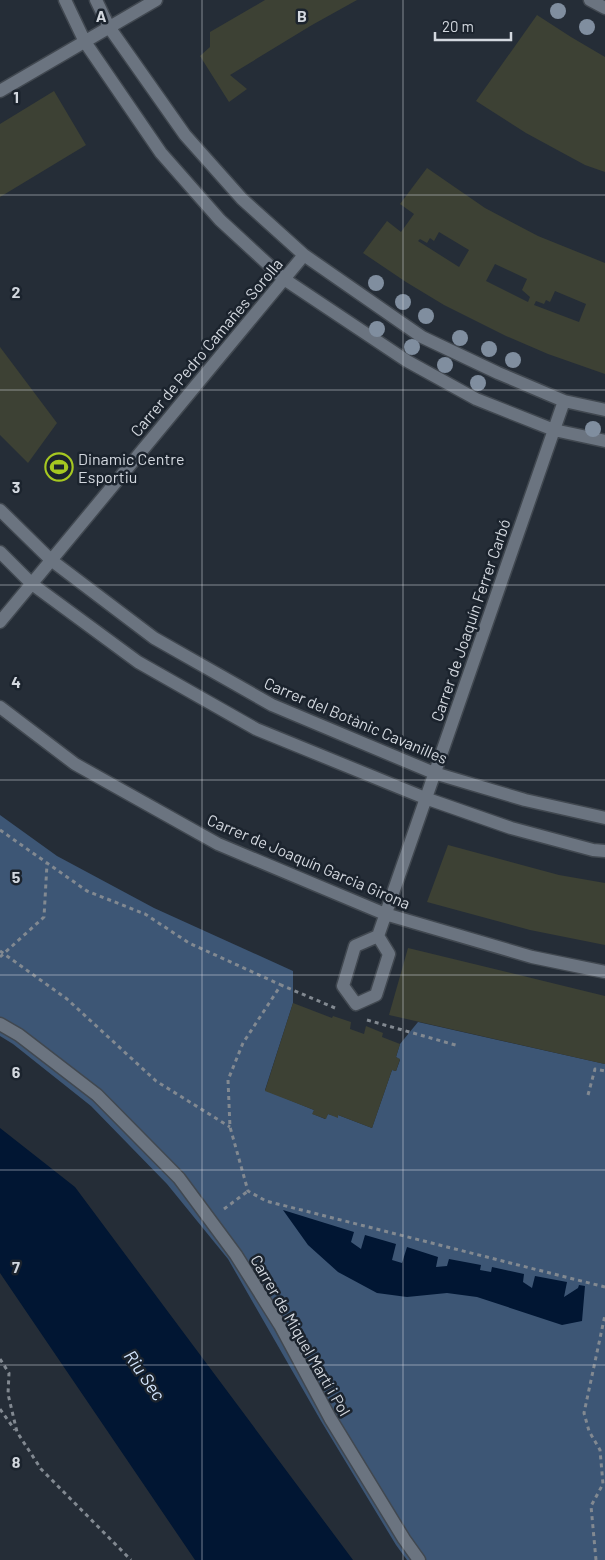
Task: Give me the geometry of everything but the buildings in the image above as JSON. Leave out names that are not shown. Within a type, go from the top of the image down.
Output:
[{"type":"street","points":[[65,0],[85,42],[161,153],[220,220],[284,279],[407,361],[476,399],[554,430],[605,441]]},
{"type":"street","points":[[96,0],[110,27],[185,135],[242,199],[304,255],[422,337],[498,373],[564,400],[605,410]]},
{"type":"street","points":[[0,91],[156,0]]},
{"type":"street","points":[[590,0],[605,8]]},
{"type":"street","name":"Carrer de Pedro Camañes Sorolla","points":[[0,622],[304,255]]},
{"type":"street","name":"Carrer de Joaquín Ferrer Carbó","points":[[378,936],[564,400]]},
{"type":"street","name":"Carrer del Botànic Cavanilles","points":[[0,510],[51,560],[154,638],[272,706],[434,773],[525,800],[605,818]]},
{"type":"street","points":[[0,552],[32,584],[138,662],[256,729],[425,798],[511,828],[593,850],[605,851]]},
{"type":"street","name":"Carrer de Joaquín Garcia Girona","points":[[0,707],[75,764],[218,844],[385,914],[532,957],[605,972]]},
{"type":"street","points":[[378,936],[389,954],[376,995],[354,1009],[343,986],[355,946],[378,936]]},
{"type":"street","name":"Carrer de Miquel Martí i Pol","points":[[0,1024],[19,1035],[97,1095],[179,1178],[236,1255],[280,1325],[330,1418],[404,1539],[419,1560]]},
{"type":"path","points":[[0,830],[87,890],[145,914],[189,943],[281,985],[459,1046]]},
{"type":"path","points":[[0,957],[2,952],[44,917],[47,863]]},
{"type":"path","points":[[2,952],[67,999],[156,1080],[230,1127]]},
{"type":"path","points":[[281,985],[243,1043],[228,1080],[230,1127],[248,1191],[266,1201],[605,1287]]},
{"type":"path","points":[[588,1095],[594,1069],[605,1071]]},
{"type":"path","points":[[210,1220],[248,1191]]},
{"type":"path","points":[[596,1560],[591,1506],[602,1484],[600,1450],[588,1431],[584,1413],[605,1315]]},
{"type":"path","points":[[0,1359],[9,1373],[8,1394],[17,1432]]},
{"type":"path","points":[[0,1408],[42,1469],[131,1560]]},
{"type":"shaded area","points":[[0,815],[57,856],[154,908],[293,971],[293,1003],[265,1090],[314,1110],[313,1114],[325,1119],[328,1114],[338,1117],[338,1115],[372,1128],[392,1070],[396,1071],[400,1060],[396,1057],[400,1044],[418,1022],[605,1064],[605,1560],[407,1560],[321,1421],[228,1259],[167,1184],[91,1106],[13,1044],[0,1036]]},
{"type":"water","name":"Riu Sec","points":[[0,1128],[75,1187],[353,1560],[195,1560],[0,1273]]},
{"type":"water","points":[[283,1210],[354,1232],[351,1242],[361,1249],[365,1235],[396,1244],[392,1260],[402,1263],[407,1247],[438,1257],[436,1267],[447,1266],[449,1259],[481,1265],[480,1270],[491,1272],[492,1267],[524,1274],[523,1282],[532,1288],[535,1276],[567,1282],[564,1297],[578,1288],[579,1285],[585,1286],[582,1321],[562,1325],[477,1297],[447,1293],[407,1297],[377,1293],[338,1272],[308,1245]]},
{"type":"place","name":"Dinamic Centre Esportiu","points":[[59,467]]}]
